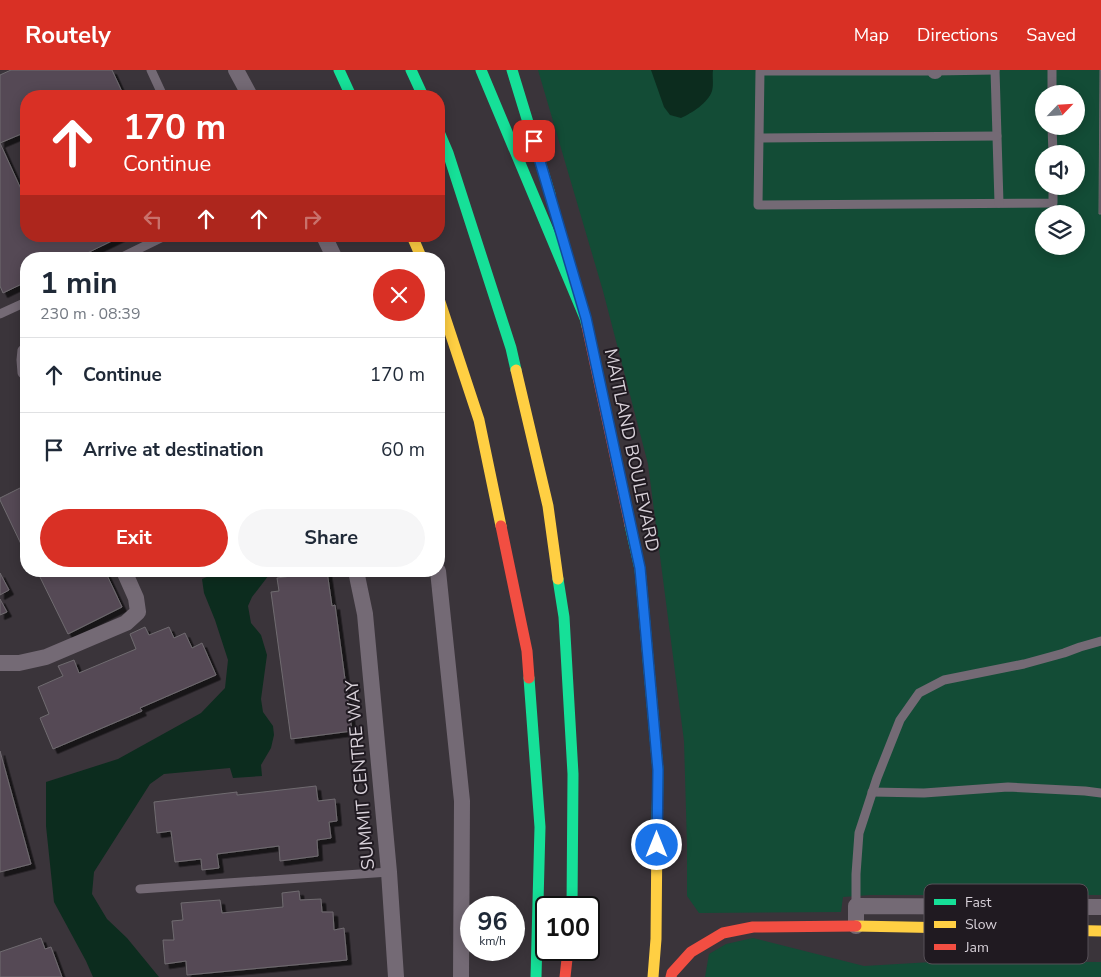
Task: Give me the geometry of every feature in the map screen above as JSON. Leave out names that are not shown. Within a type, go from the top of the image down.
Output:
[{"type":"main road","points":[[339,70],[348,90]]},
{"type":"main road","points":[[411,70],[420,90]]},
{"type":"main road","name":"MAITLAND BOULEVARD","points":[[481,70],[586,318],[640,568],[658,770],[656,939],[653,977]]},
{"type":"main road","points":[[512,70],[553,204]]},
{"type":"main road","points":[[445,146],[511,348],[548,506],[564,617],[573,774],[572,896]]},
{"type":"main road","points":[[561,233],[586,318]]},
{"type":"main road","points":[[445,317],[480,420],[527,651],[540,827],[536,977]]},
{"type":"main road","points":[[671,977],[672,973],[691,952],[723,934],[753,927],[924,927]]},
{"type":"main road","points":[[1088,931],[1101,931]]},
{"type":"main road","points":[[565,977],[567,961]]},
{"type":"street","points":[[236,70],[247,90]]},
{"type":"street","points":[[0,663],[19,663],[46,657],[126,623],[138,612],[136,598],[127,577]]},
{"type":"street","name":"SUMMIT CENTRE WAY","points":[[357,577],[366,614],[389,872],[396,977]]},
{"type":"street","points":[[439,577],[462,801],[461,977]]},
{"type":"street","points":[[856,926],[856,906],[924,906]]},
{"type":"street","points":[[1088,907],[1101,907]]},
{"type":"lane","points":[[151,70],[159,90]]},
{"type":"lane","points":[[999,203],[995,70],[760,71],[758,205],[1053,203],[1053,195]]},
{"type":"lane","points":[[1052,70],[1052,85]]},
{"type":"lane","points":[[760,138],[997,136]]},
{"type":"lane","points":[[132,252],[153,242]]},
{"type":"lane","points":[[0,314],[20,305]]},
{"type":"lane","points":[[856,906],[859,833],[876,778],[900,720],[919,693],[944,680],[1024,664],[1100,642]]},
{"type":"lane","points":[[872,792],[924,793],[1008,787],[1101,793]]},
{"type":"lane","points":[[140,889],[389,872]]},
{"type":"shaded area","points":[[538,70],[1101,70],[1101,895],[1088,895],[1088,884],[924,884],[924,895],[843,897],[841,912],[699,913],[687,896],[684,741],[648,464],[603,291]]},
{"type":"shaded area","points":[[651,70],[713,70],[712,91],[699,107],[690,113],[681,118],[670,115],[664,107]]},
{"type":"shaded area","points":[[207,577],[267,577],[252,597],[248,606],[251,623],[261,635],[267,655],[261,699],[263,712],[273,726],[274,735],[271,748],[261,765],[262,776],[233,778],[230,768],[164,774],[150,784],[94,872],[92,894],[107,919],[127,938],[159,977],[93,977],[54,902],[46,826],[46,782],[118,759],[201,713],[225,688],[228,660],[204,593],[202,579]]},
{"type":"shaded area","points":[[753,938],[864,966],[924,962],[924,964],[1088,964],[1088,962],[1101,962],[1101,977],[705,977],[709,954],[726,944]]},
{"type":"building","points":[[11,70],[112,70],[121,90],[20,90],[20,135],[0,143],[0,75]]},
{"type":"building","points":[[1100,70],[1101,214],[1099,214]]},
{"type":"building","points":[[0,143],[20,187],[20,242],[110,242],[89,252],[20,252],[20,285],[3,293],[0,286]]},
{"type":"building","points":[[20,488],[20,542],[0,500],[0,498]]},
{"type":"building","points":[[0,573],[9,590],[0,595]]},
{"type":"building","points":[[40,577],[108,577],[122,607],[68,634]]},
{"type":"building","points":[[328,577],[332,606],[335,605],[352,731],[291,739],[271,592],[279,591],[277,578]]},
{"type":"building","points":[[0,599],[7,612],[0,615]]},
{"type":"building","points":[[145,627],[149,635],[169,627],[174,638],[185,633],[192,648],[202,643],[216,675],[140,708],[142,711],[53,749],[40,718],[49,714],[38,687],[63,676],[58,666],[74,660],[79,673],[136,649],[130,634]]},
{"type":"building","points":[[0,751],[31,864],[0,872]]},
{"type":"building","points":[[316,786],[318,801],[335,799],[337,821],[329,822],[331,838],[317,840],[318,856],[280,861],[279,846],[217,854],[219,868],[202,870],[201,859],[175,862],[171,831],[157,833],[154,802],[237,792],[237,795]]},
{"type":"building","points":[[299,891],[300,900],[321,899],[322,912],[333,912],[334,930],[344,928],[347,960],[187,975],[186,961],[165,964],[163,940],[174,940],[172,921],[183,920],[181,903],[220,900],[222,913],[283,907],[282,893]]},
{"type":"building","points":[[41,938],[45,949],[51,947],[62,977],[0,977],[0,952]]},
{"type":"traffic: fast","points":[[339,70],[348,90]]},
{"type":"traffic: fast","points":[[411,70],[420,90]]},
{"type":"traffic: fast","points":[[481,70],[587,326]]},
{"type":"traffic: fast","points":[[512,70],[550,194]]},
{"type":"traffic: fast","points":[[445,146],[511,348],[516,370]]},
{"type":"traffic: fast","points":[[630,525],[640,569],[658,770],[657,827]]},
{"type":"traffic: fast","points":[[558,579],[564,617],[573,774],[572,896]]},
{"type":"traffic: fast","points":[[529,678],[540,827],[536,977]]},
{"type":"traffic: slow","points":[[415,242],[419,252]]},
{"type":"traffic: slow","points":[[445,317],[479,420],[501,526]]},
{"type":"traffic: slow","points":[[516,370],[548,506],[558,579]]},
{"type":"traffic: slow","points":[[653,977],[656,939],[657,827]]},
{"type":"traffic: slow","points":[[856,926],[924,927]]},
{"type":"traffic: slow","points":[[1088,931],[1101,931]]},
{"type":"traffic: jam","points":[[587,326],[630,525]]},
{"type":"traffic: jam","points":[[501,526],[527,651],[529,678]]},
{"type":"traffic: jam","points":[[671,977],[672,973],[691,952],[723,933],[753,927],[856,926]]},
{"type":"traffic: jam","points":[[565,977],[567,961]]},
{"type":"route","points":[[534,141],[586,318],[640,568],[658,770],[657,845]]}]
